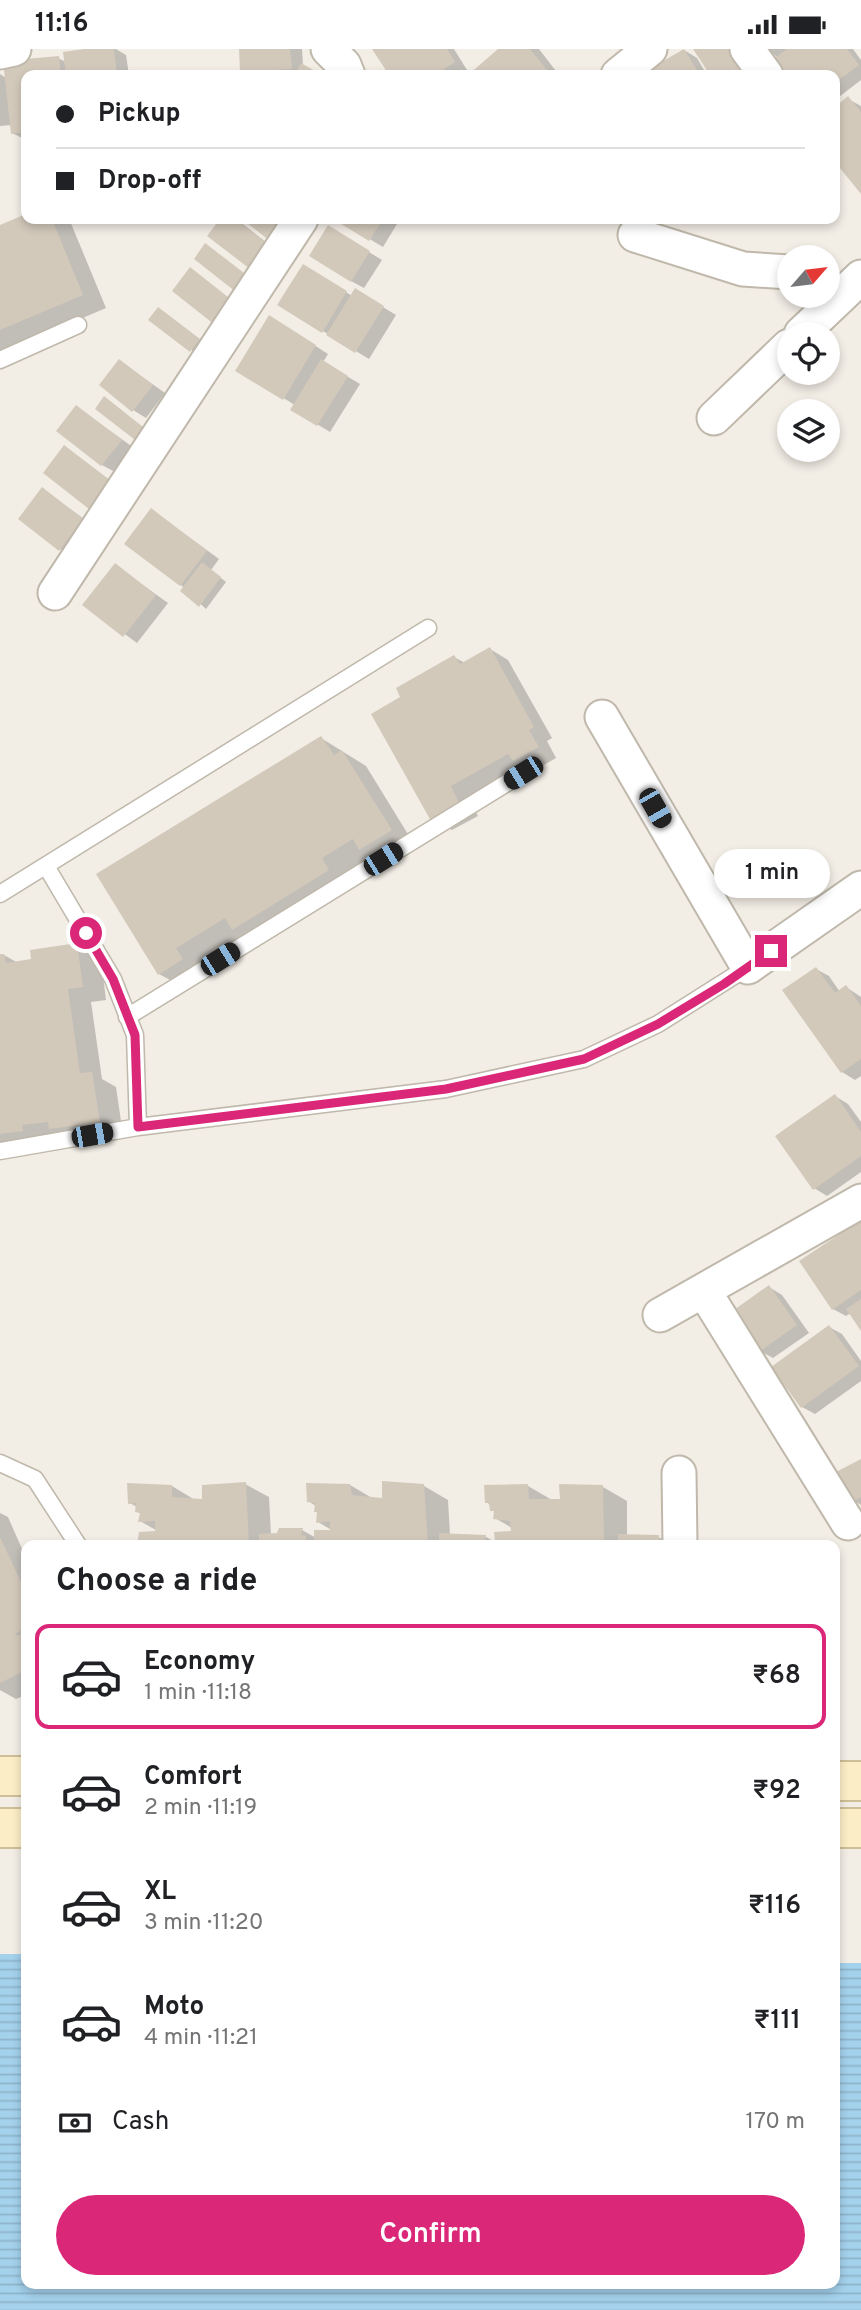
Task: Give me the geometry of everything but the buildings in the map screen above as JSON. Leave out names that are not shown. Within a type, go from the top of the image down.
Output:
[{"type":"street","points":[[0,52],[14,49]]},
{"type":"street","points":[[328,49],[346,70]]},
{"type":"street","points":[[624,70],[650,49]]},
{"type":"street","points":[[747,49],[762,70]]},
{"type":"street","points":[[55,593],[298,224]]},
{"type":"street","points":[[635,235],[743,269],[777,271]]},
{"type":"street","points":[[840,275],[861,276]]},
{"type":"street","points":[[813,322],[861,276]]},
{"type":"street","points":[[714,418],[777,357]]},
{"type":"street","points":[[602,717],[748,967],[861,888]]},
{"type":"street","points":[[660,1315],[861,1202]]},
{"type":"street","points":[[704,1290],[848,1523]]},
{"type":"street","points":[[679,1473],[680,1540]]},
{"type":"street","points":[[0,1776],[21,1776]]},
{"type":"street","points":[[840,1781],[861,1781]]},
{"type":"street","points":[[0,1828],[21,1828]]},
{"type":"street","points":[[840,1828],[861,1828]]},
{"type":"lane","points":[[0,360],[78,325]]},
{"type":"lane","points":[[0,894],[428,628]]},
{"type":"lane","points":[[128,1017],[523,773]]},
{"type":"lane","points":[[46,866],[113,979],[135,1035],[138,1127]]},
{"type":"lane","points":[[0,1151],[138,1127],[446,1089],[584,1059],[658,1024],[748,967]]},
{"type":"lane","points":[[0,1463],[35,1479],[75,1540]]},
{"type":"water","points":[[0,1954],[21,1954],[21,2289],[840,2289],[840,1963],[861,1963],[861,2310],[0,2310]]},
{"type":"route","points":[[86,933],[113,979],[135,1035],[138,1127],[446,1089],[584,1059],[658,1024],[724,984],[771,951]]}]
